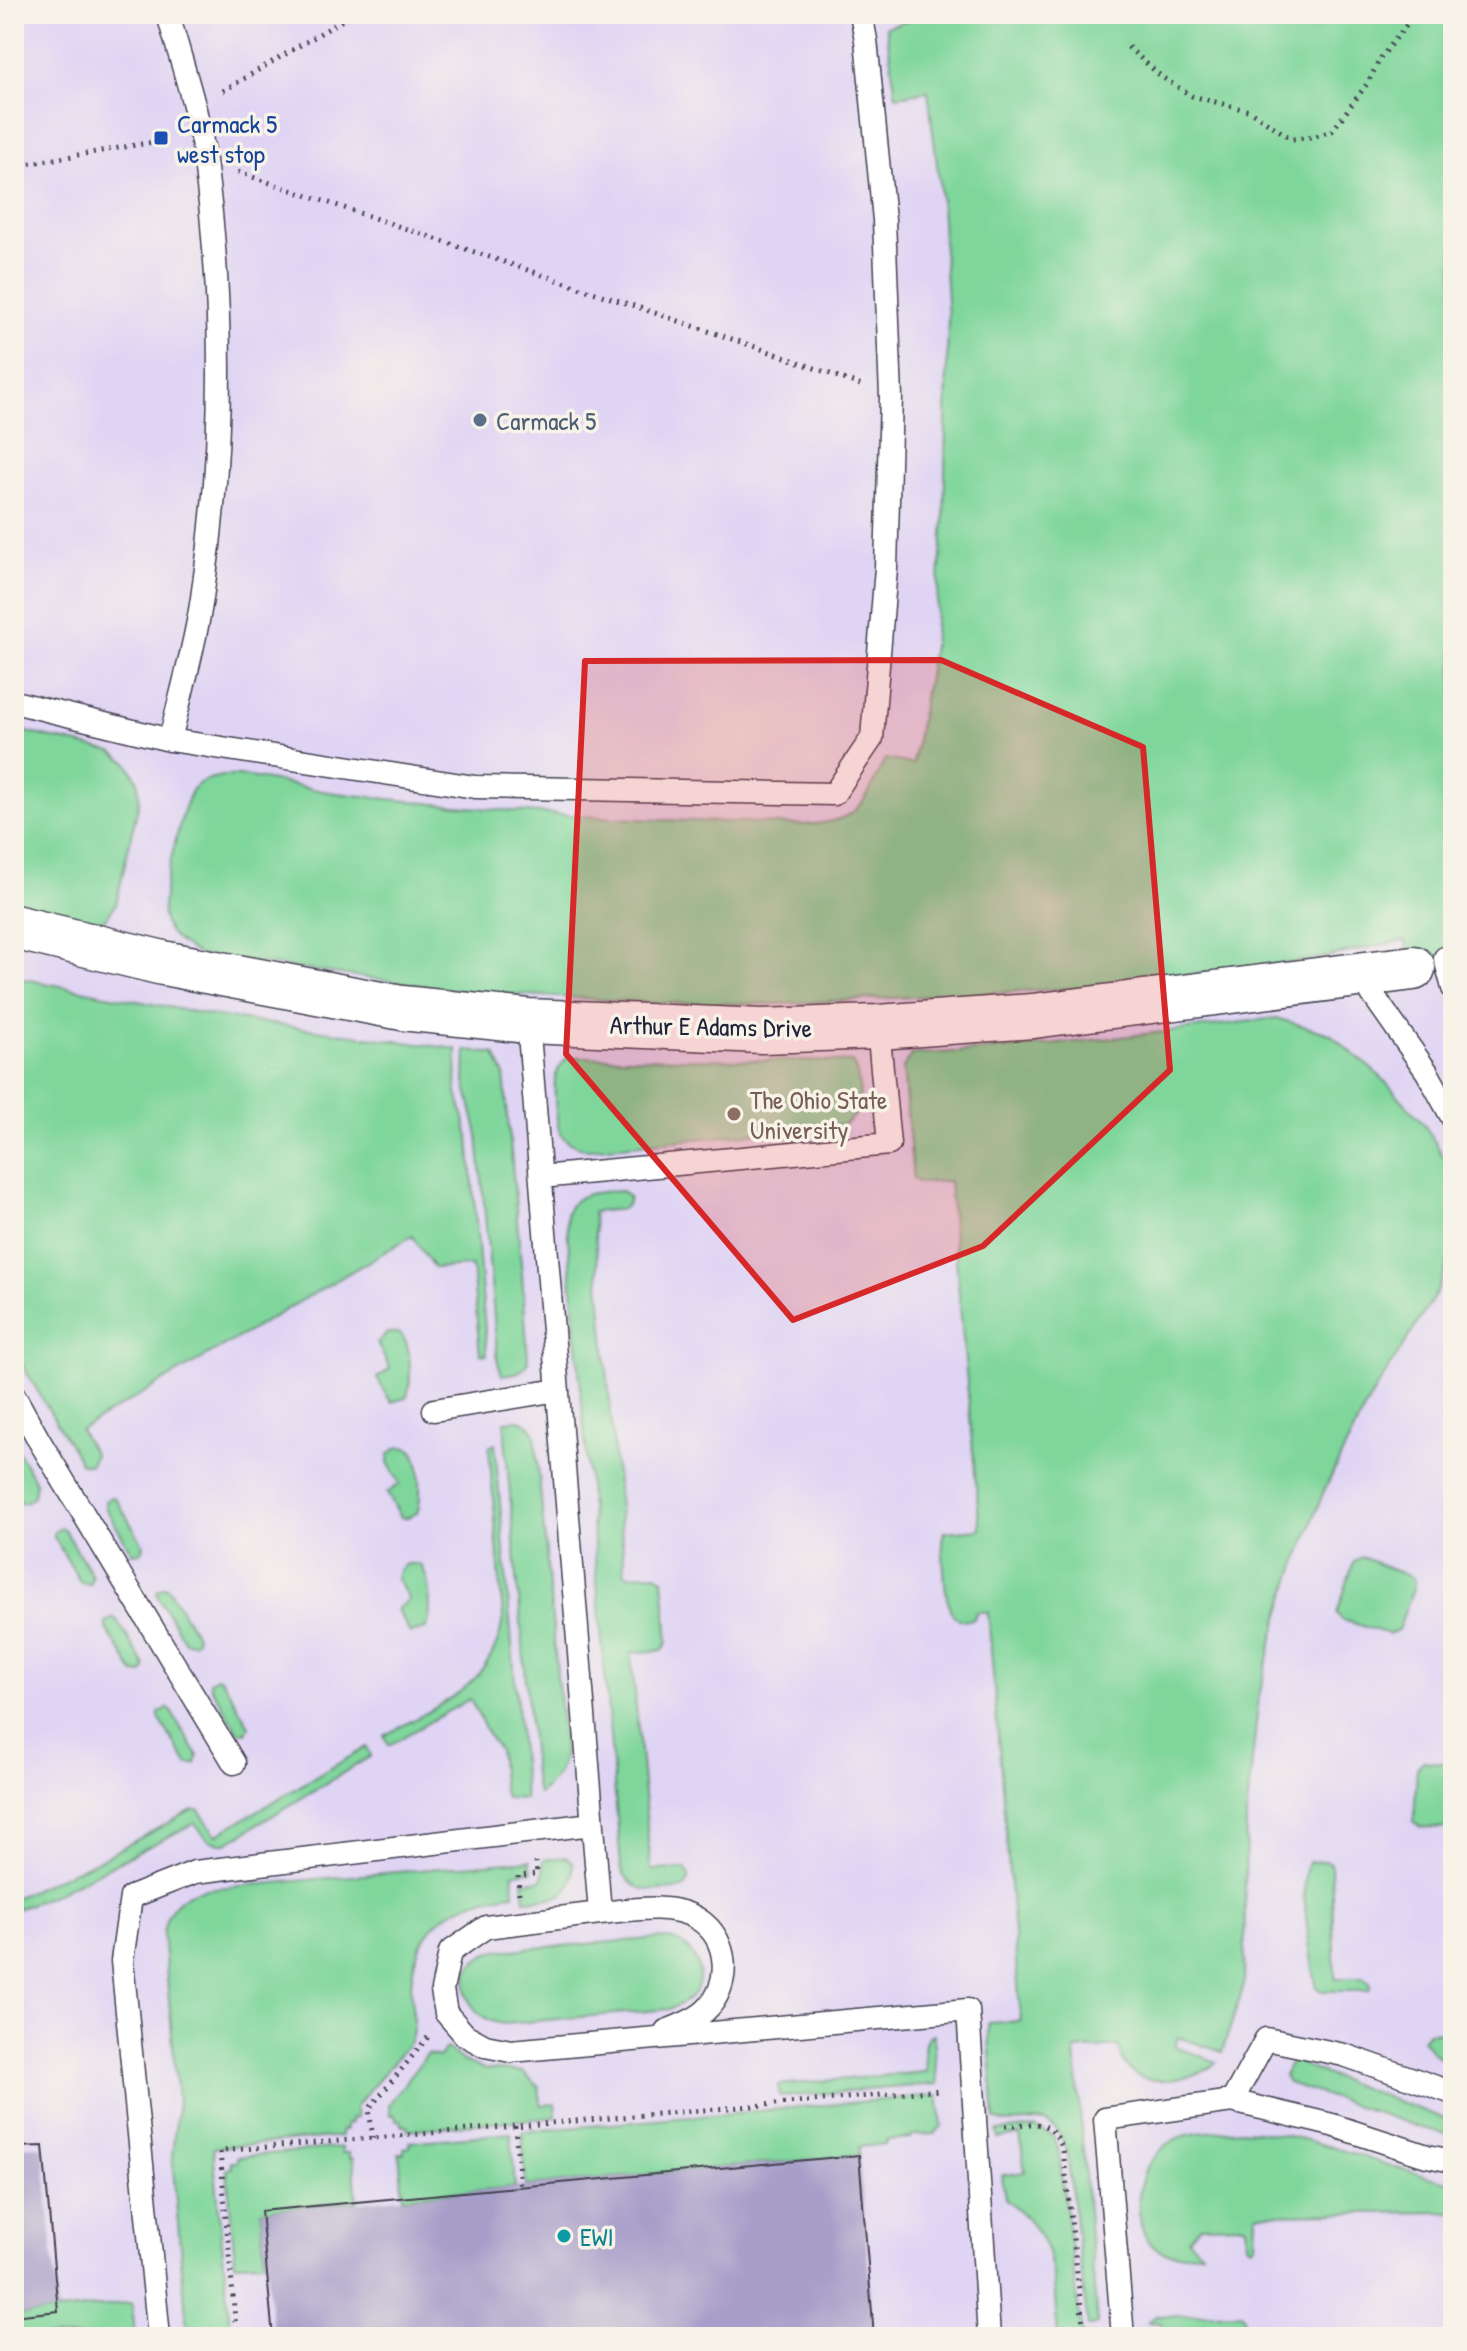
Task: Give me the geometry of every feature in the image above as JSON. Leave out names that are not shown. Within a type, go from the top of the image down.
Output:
[{"type":"street","name":"Arthur E Adams Drive","points":[[14,927],[163,963],[402,1008],[528,1021],[762,1031],[878,1027],[1033,1016],[1359,975],[1429,963]]},
{"type":"lane","points":[[168,14],[205,161],[220,327],[217,475],[202,600],[170,740]]},
{"type":"lane","points":[[14,702],[170,740],[475,787],[834,794],[872,738],[886,568],[891,397],[884,220],[861,14]]},
{"type":"lane","points":[[1429,963],[1453,988]]},
{"type":"lane","points":[[1359,975],[1427,1072],[1453,1119]]},
{"type":"lane","points":[[528,1021],[600,1913]]},
{"type":"lane","points":[[541,1177],[889,1144],[878,1027]]},
{"type":"lane","points":[[434,1410],[558,1390]]},
{"type":"lane","points":[[14,1395],[234,1763]]},
{"type":"lane","points":[[159,2337],[122,1961],[131,1897],[195,1872],[592,1824]]},
{"type":"lane","points":[[644,2039],[705,2012],[721,1990],[725,1970],[722,1953],[712,1931],[696,1918],[672,1910],[633,1910],[486,1927],[450,1952],[442,1990],[446,2013],[465,2035],[485,2046],[511,2051],[968,2010],[989,2337]]},
{"type":"lane","points":[[1232,2101],[1266,2039],[1344,2055],[1453,2093]]},
{"type":"lane","points":[[1123,2337],[1105,2119],[1232,2101],[1332,2125],[1427,2156],[1453,2161]]},
{"type":"path","points":[[193,108],[353,14]]},
{"type":"path","points":[[1128,47],[1163,78],[1192,96],[1250,111],[1292,139],[1312,137],[1332,131],[1367,84],[1380,59],[1415,14]]},
{"type":"path","points":[[14,166],[200,133]]},
{"type":"path","points":[[205,161],[785,357],[891,397]]},
{"type":"path","points":[[238,2337],[220,2151],[941,2090]]},
{"type":"path","points":[[996,2126],[1033,2123],[1045,2125],[1058,2136],[1063,2150],[1084,2333],[1095,2331]]},
{"type":"path","points":[[515,2126],[520,2186]]},
{"type":"highlighted area","points":[[941,660],[1143,747],[1170,1070],[983,1246],[793,1320],[566,1054],[585,661]]},
{"type":"shaded area","name":"The Ohio State University","points":[[14,14],[1453,14],[1453,2337],[14,2337]]},
{"type":"green space","points":[[917,14],[1453,14],[1453,956],[1413,968],[1405,940],[1312,960],[1080,988],[779,1004],[651,1003],[465,991],[199,955],[182,944],[172,935],[163,916],[179,829],[194,788],[203,781],[222,776],[248,777],[336,793],[536,813],[804,825],[831,821],[852,813],[869,792],[885,759],[913,764],[933,646],[944,522],[948,317],[940,188],[928,91],[896,96],[886,27],[917,18]]},
{"type":"green space","points":[[14,729],[112,752],[127,762],[138,781],[139,801],[116,904],[105,919],[94,925],[14,914]]},
{"type":"green space","points":[[14,977],[214,1016],[457,1049],[456,1089],[469,1137],[487,1355],[480,1354],[472,1266],[434,1268],[412,1236],[80,1430],[94,1454],[90,1465],[81,1464],[14,1351]]},
{"type":"green space","points":[[1276,1018],[1330,1034],[1381,1077],[1424,1124],[1453,1173],[1453,1249],[1437,1292],[1369,1400],[1323,1493],[1274,1634],[1259,1696],[1246,1817],[1244,1985],[1222,2052],[1178,2037],[1175,2047],[1217,2062],[1187,2077],[1161,2080],[1149,2079],[1129,2069],[1118,2046],[1075,2050],[1097,2324],[1088,2327],[1067,2152],[1061,2136],[1045,2122],[1017,2123],[995,2119],[988,2023],[1021,2021],[988,1612],[976,1612],[974,1619],[957,1619],[951,1611],[946,1592],[942,1539],[945,1532],[980,1529],[949,1181],[920,1183],[913,1179],[903,1068],[914,1054],[1050,1045]]},
{"type":"green space","points":[[466,1050],[495,1054],[504,1074],[528,1361],[521,1371],[502,1375],[498,1363],[478,1135],[465,1082]]},
{"type":"green space","points":[[568,1057],[852,1062],[859,1086],[859,1106],[854,1116],[842,1125],[588,1149],[569,1142],[560,1133],[555,1080]]},
{"type":"green space","points":[[622,1191],[629,1197],[622,1209],[593,1212],[625,1575],[657,1574],[663,1579],[668,1642],[663,1650],[631,1653],[651,1870],[685,1869],[689,1876],[683,1888],[664,1890],[638,1888],[625,1876],[621,1866],[566,1214],[575,1200],[582,1196]]},
{"type":"green space","points":[[387,1333],[398,1333],[404,1338],[410,1364],[406,1398],[391,1402],[377,1378],[390,1369],[377,1343]]},
{"type":"green space","points":[[521,1420],[535,1433],[564,1750],[557,1775],[538,1794],[505,1437],[505,1421]]},
{"type":"green space","points":[[14,1444],[36,1483],[34,1496],[26,1502],[20,1502],[14,1496]]},
{"type":"green space","points":[[495,1444],[525,1799],[506,1798],[499,1750],[470,1699],[389,1745],[384,1736],[460,1691],[476,1677],[498,1641],[503,1617],[489,1447]]},
{"type":"green space","points":[[397,1448],[410,1449],[419,1469],[419,1507],[417,1513],[406,1518],[401,1517],[387,1493],[400,1484],[388,1462],[389,1454]]},
{"type":"green space","points":[[112,1497],[144,1546],[141,1553],[132,1553],[105,1507],[105,1501]]},
{"type":"green space","points":[[61,1528],[92,1576],[90,1584],[81,1583],[54,1537],[54,1532]]},
{"type":"green space","points":[[1362,1557],[1413,1578],[1414,1586],[1398,1630],[1389,1634],[1342,1620],[1337,1613],[1354,1562]]},
{"type":"green space","points":[[406,1564],[419,1564],[423,1569],[429,1595],[426,1629],[410,1633],[397,1609],[409,1600],[397,1578],[399,1570]]},
{"type":"green space","points":[[164,1587],[169,1589],[196,1635],[193,1643],[185,1642],[158,1597],[157,1591]]},
{"type":"green space","points":[[113,1618],[145,1666],[142,1674],[134,1673],[106,1628],[106,1622]]},
{"type":"green space","points":[[217,1677],[222,1679],[249,1726],[246,1733],[238,1732],[211,1687],[210,1681]]},
{"type":"green space","points":[[167,1708],[198,1756],[196,1764],[187,1764],[159,1718],[159,1713]]},
{"type":"green space","points":[[367,1747],[371,1756],[227,1843],[208,1839],[195,1823],[51,1896],[14,1910],[14,1898],[101,1859],[192,1810],[199,1810],[216,1835]]},
{"type":"green space","points":[[1423,1761],[1453,1764],[1453,1828],[1420,1827],[1414,1822],[1417,1768]]},
{"type":"green space","points":[[566,1857],[573,1862],[571,1884],[567,1890],[546,1899],[525,1900],[523,1882],[542,1880],[544,1859]]},
{"type":"green space","points":[[530,1860],[532,1871],[513,1873],[514,1894],[473,1902],[455,1910],[428,1933],[413,1969],[410,2041],[355,2107],[357,2118],[346,2124],[341,2136],[213,2148],[231,2337],[188,2337],[172,2156],[178,2101],[163,1934],[171,1909],[189,1894],[206,1889]]},
{"type":"green space","points":[[1325,1861],[1331,1866],[1335,1978],[1364,1978],[1371,1984],[1369,1991],[1322,1991],[1317,1988],[1304,1885],[1309,1862]]},
{"type":"green space","points":[[664,1938],[681,1943],[688,1949],[699,1972],[694,1993],[670,2009],[503,2024],[488,2020],[477,2012],[466,1990],[466,1978],[471,1967],[481,1957],[495,1951]]},
{"type":"green space","points":[[1453,2031],[1453,2065],[1433,2053],[1422,2039],[1428,2032]]},
{"type":"green space","points":[[933,2034],[937,2084],[780,2097],[779,2085],[926,2072],[925,2045]]},
{"type":"green space","points":[[447,2048],[463,2061],[483,2069],[523,2072],[539,2087],[541,2105],[555,2104],[556,2117],[408,2130],[408,2125],[402,2125],[395,2115],[390,2115],[389,2104],[427,2054],[439,2057]]},
{"type":"green space","points":[[1297,2061],[1453,2122],[1453,2136],[1288,2083],[1284,2076],[1286,2071],[1289,2065]]},
{"type":"green space","points":[[938,2095],[942,2126],[935,2134],[912,2135],[911,2138],[886,2140],[885,2144],[859,2147],[859,2155],[526,2186],[522,2132]]},
{"type":"green space","points":[[1036,2127],[1054,2137],[1058,2148],[1082,2336],[1098,2337],[1058,2337],[1053,2276],[1044,2244],[1023,2214],[1005,2199],[1002,2175],[1025,2172],[1020,2135],[998,2138],[997,2131]]},
{"type":"green space","points":[[1241,2130],[1295,2137],[1453,2183],[1453,2212],[1256,2214],[1255,2244],[1251,2247],[1247,2244],[1246,2225],[1200,2226],[1188,2239],[1202,2252],[1169,2253],[1152,2245],[1140,2220],[1139,2201],[1141,2183],[1153,2158],[1169,2143],[1182,2137]]},
{"type":"green space","points":[[511,2133],[515,2187],[403,2197],[399,2153],[410,2147],[409,2142]]},
{"type":"green space","points":[[342,2147],[342,2153],[349,2153],[349,2158],[353,2158],[357,2201],[261,2211],[265,2262],[235,2263],[227,2169],[232,2168],[231,2162],[237,2162],[237,2157]]},
{"type":"green space","points":[[132,2303],[135,2337],[14,2337],[14,2316]]},
{"type":"green space","points":[[1242,2313],[1245,2332],[1215,2333],[1214,2337],[1163,2337],[1162,2323],[1148,2322],[1156,2316]]},
{"type":"building","points":[[43,2146],[58,2311],[14,2316],[14,2147]]},
{"type":"building","name":"EWI","points":[[859,2155],[874,2337],[273,2337],[261,2211]]},
{"type":"place","name":"Carmack 5 west stop","points":[[161,138]]},
{"type":"place","name":"Carmack 5","points":[[480,420]]},
{"type":"place","name":"The Ohio State University","points":[[734,1114]]},
{"type":"place","name":"EWI","points":[[564,2236]]}]
